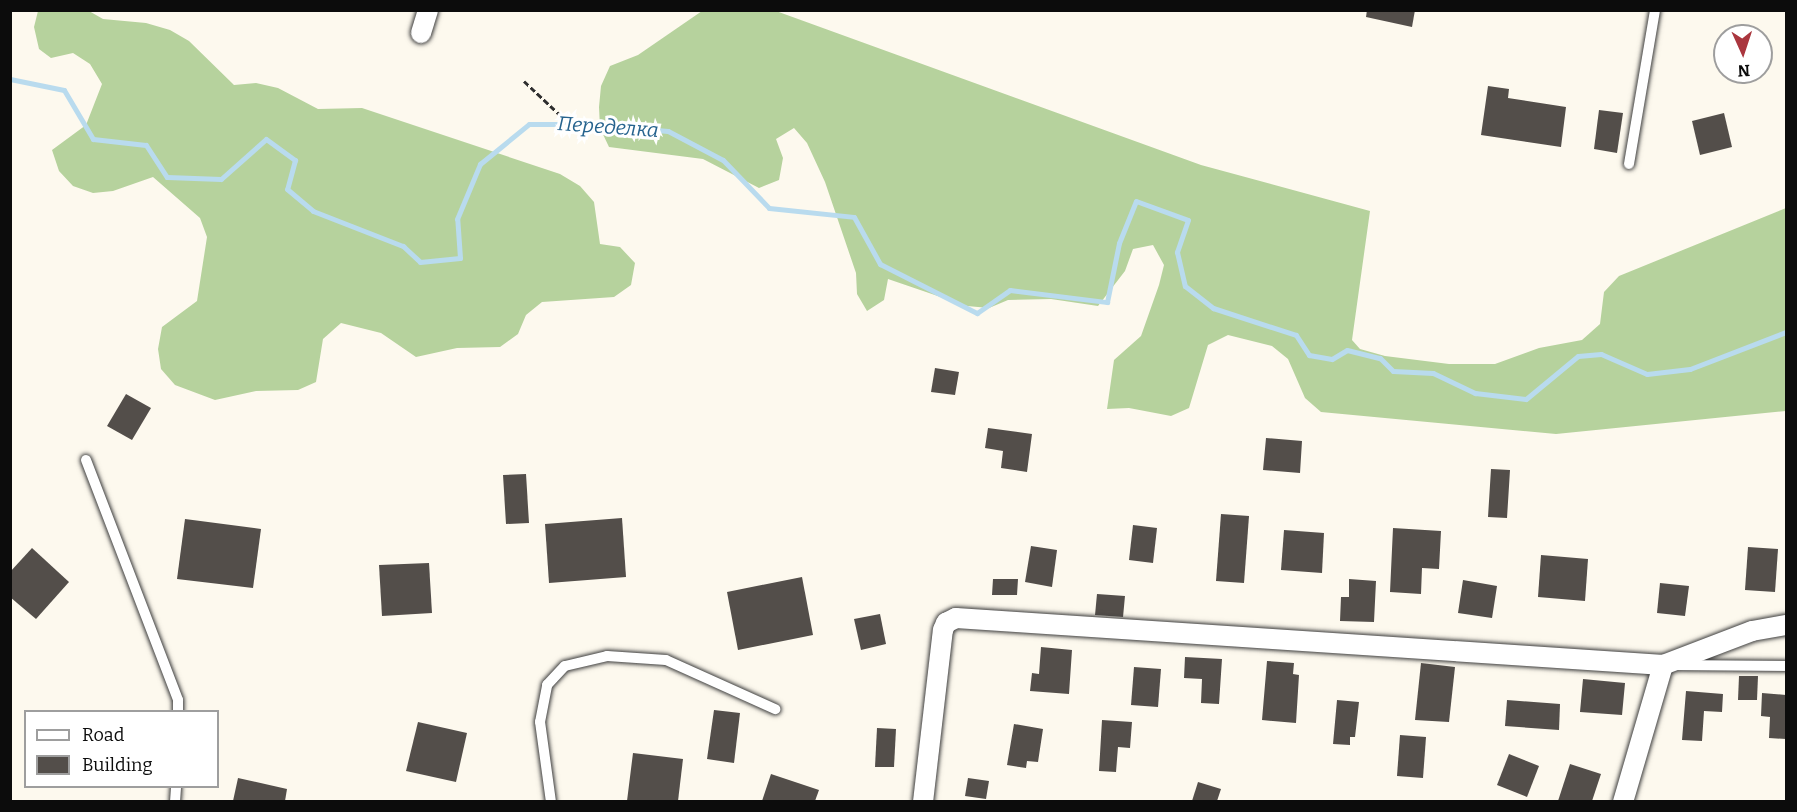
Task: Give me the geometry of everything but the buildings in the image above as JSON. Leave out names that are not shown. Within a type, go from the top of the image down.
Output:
[{"type":"street","points":[[421,33],[428,10]]},
{"type":"street","points":[[923,801],[943,630],[946,623],[956,618],[1663,665],[1752,631],[1786,625]]},
{"type":"street","points":[[1623,801],[1663,665]]},
{"type":"lane","points":[[1629,164],[1655,10]]},
{"type":"lane","points":[[86,460],[178,700],[178,710]]},
{"type":"lane","points":[[550,801],[540,722],[547,685],[565,666],[607,657],[666,660],[775,708]]},
{"type":"lane","points":[[1663,665],[1786,666]]},
{"type":"path","points":[[524,81],[559,114]]},
{"type":"green space","points":[[38,11],[89,11],[103,19],[146,23],[170,30],[189,41],[234,85],[256,83],[278,88],[318,109],[362,108],[560,174],[580,186],[594,202],[600,244],[620,247],[635,263],[631,285],[614,297],[542,302],[526,315],[518,334],[500,347],[457,348],[416,357],[381,333],[341,323],[323,339],[316,382],[298,390],[256,391],[215,400],[175,385],[161,369],[158,349],[162,327],[197,301],[207,237],[200,218],[153,177],[113,191],[93,193],[73,186],[59,171],[52,150],[86,125],[102,84],[90,64],[73,53],[51,58],[39,49],[34,27]]},
{"type":"green space","points":[[702,11],[776,11],[1201,165],[1370,211],[1352,340],[1360,349],[1385,356],[1449,364],[1495,364],[1539,348],[1582,340],[1600,324],[1604,292],[1619,276],[1786,208],[1786,411],[1556,434],[1321,412],[1305,398],[1288,359],[1272,346],[1228,335],[1208,345],[1189,408],[1171,416],[1129,408],[1107,409],[1114,360],[1141,336],[1159,285],[1164,265],[1153,245],[1133,249],[1125,271],[1098,306],[1051,299],[1008,300],[989,308],[967,306],[888,279],[884,300],[867,311],[857,294],[856,273],[825,182],[807,143],[794,128],[776,139],[783,158],[779,180],[759,188],[703,159],[609,147],[600,128],[599,107],[601,86],[610,66],[638,55]]},
{"type":"waterway","name":"Переделка","points":[[10,79],[64,90],[93,139],[146,145],[167,177],[221,179],[266,139],[295,160],[287,189],[313,211],[403,246],[420,262],[460,258],[457,219],[480,164],[529,124],[592,124],[668,131],[723,160],[769,208],[854,217],[880,264],[977,313],[1010,290],[1107,302],[1119,243],[1136,201],[1188,220],[1177,252],[1185,286],[1213,308],[1296,335],[1309,355],[1332,359],[1347,350],[1380,358],[1393,371],[1433,373],[1475,393],[1526,399],[1578,356],[1601,354],[1647,374],[1690,369],[1786,332]]}]
